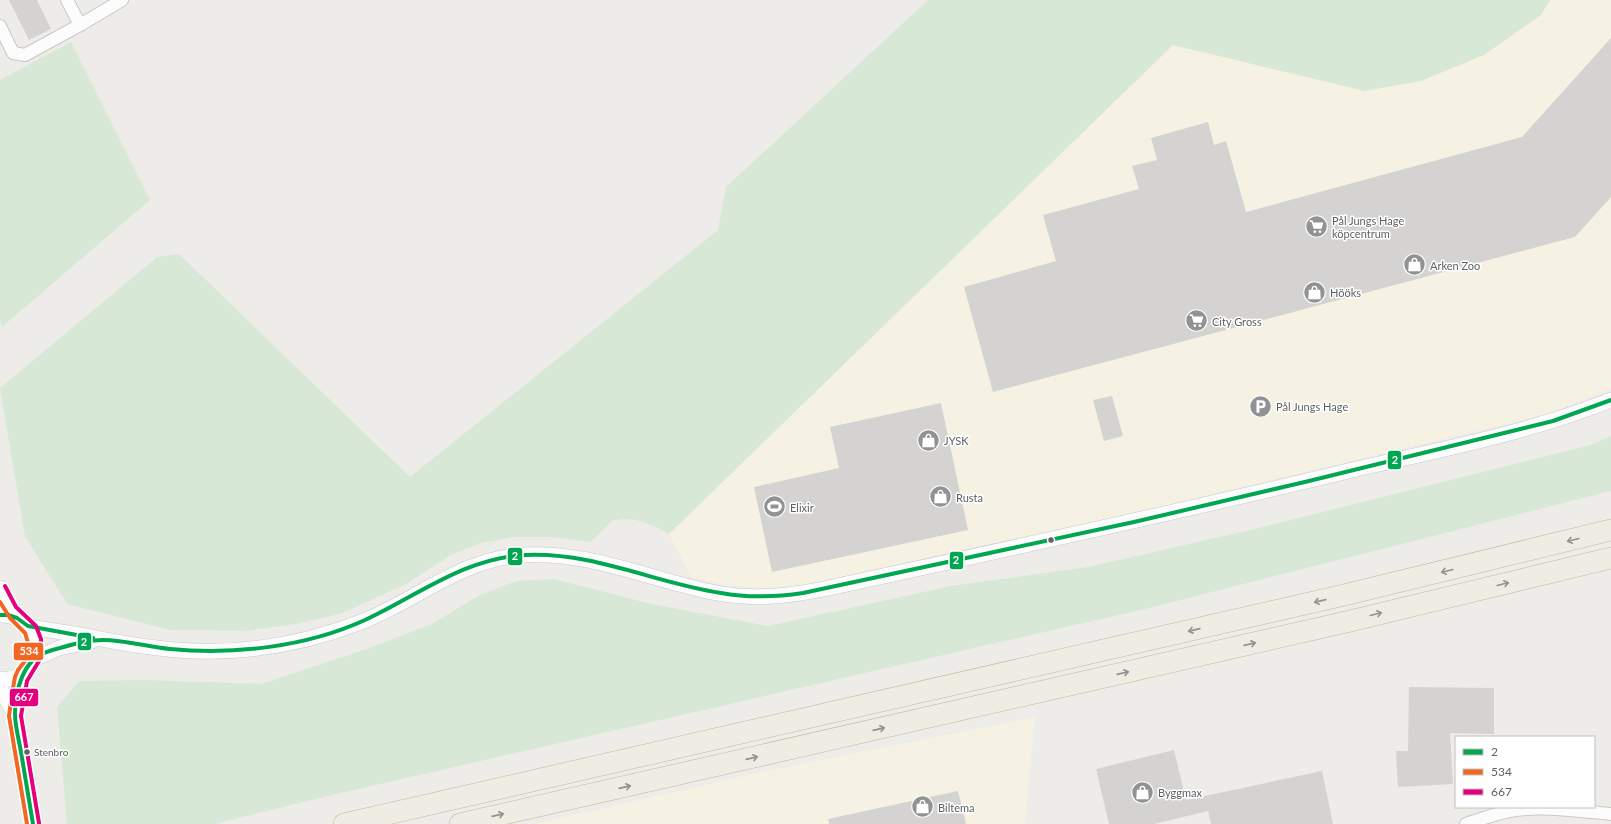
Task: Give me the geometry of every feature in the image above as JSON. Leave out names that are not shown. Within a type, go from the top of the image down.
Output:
[{"type":"highway","points":[[344,824],[1344,596],[1611,530]]},
{"type":"highway","points":[[460,824],[1346,622],[1611,558]]},
{"type":"street","points":[[67,0],[80,25]]},
{"type":"street","points":[[0,26],[13,53],[25,55],[122,0]]},
{"type":"street","points":[[0,615],[8,615],[22,622],[100,640],[150,648],[196,651],[243,650],[281,645],[318,636],[362,621],[458,571],[482,562],[504,557],[524,555],[549,555],[582,559],[694,588],[739,596],[762,597],[803,593],[1127,524],[1309,481],[1552,421],[1611,400]]},
{"type":"street","points":[[0,588],[35,639],[36,649],[34,659],[24,672],[16,701],[15,716],[33,824]]},
{"type":"street","points":[[34,659],[58,648],[100,640]]},
{"type":"street","points":[[0,678],[14,677],[24,672]]},
{"type":"street","points":[[0,687],[15,716]]},
{"type":"street","points":[[1466,824],[1516,810],[1557,809],[1611,814]]},
{"type":"shaded area","points":[[1550,0],[1611,0],[1610,389],[1544,415],[1154,508],[804,585],[769,589],[724,585],[691,577],[669,534],[1173,45],[1365,91],[1541,15]]},
{"type":"shaded area","points":[[1035,717],[1025,824],[535,824],[752,774]]},
{"type":"green space","points":[[928,0],[1550,0],[1541,15],[1484,55],[1421,81],[1365,91],[1173,45],[669,534],[641,522],[628,519],[611,521],[590,542],[553,537],[514,537],[481,543],[451,555],[406,584],[340,614],[295,624],[246,631],[170,630],[67,604],[25,536],[0,388],[157,257],[179,254],[410,477],[718,230],[726,187]]},
{"type":"green space","points":[[71,42],[150,200],[2,327],[0,320],[0,80]]},
{"type":"green space","points":[[1611,436],[1611,491],[1145,609],[332,795],[215,824],[67,824],[57,707],[79,681],[145,680],[261,684],[364,650],[432,624],[478,596],[516,581],[555,579],[651,604],[768,626],[951,586],[1088,567],[1246,531],[1594,444]]},
{"type":"building","points":[[9,0],[37,0],[51,29],[29,40]]},
{"type":"building","name":"Pål Jungs Hage köpcentrum","points":[[1611,38],[1611,197],[1575,237],[993,392],[964,287],[1056,261],[1043,215],[1139,189],[1132,166],[1157,160],[1151,138],[1208,122],[1214,145],[1226,141],[1246,212],[1522,137]]},
{"type":"building","points":[[1112,396],[1123,436],[1104,441],[1093,400]]},
{"type":"building","points":[[941,403],[968,530],[772,572],[754,487],[839,468],[830,427]]},
{"type":"building","points":[[1409,687],[1494,688],[1494,734],[1450,733],[1453,784],[1398,787],[1396,751],[1408,751]]},
{"type":"building","points":[[1174,750],[1186,800],[1322,771],[1333,824],[1211,824],[1208,811],[1154,824],[1109,824],[1096,769]]},
{"type":"building","name":"Biltema","points":[[958,791],[966,824],[829,824],[828,819]]},
{"type":"transit line","name":"2","points":[[33,824],[16,723],[15,707],[17,692],[28,665],[39,655],[81,642],[111,640],[153,647],[194,651],[244,650],[294,643],[319,637],[365,620],[462,570],[504,557],[526,555],[551,555],[576,558],[696,588],[731,595],[762,596],[803,593],[1134,522],[1309,481],[1553,421],[1611,400]]},
{"type":"transit line","name":"667","points":[[5,586],[16,607],[36,626],[41,639],[39,661],[27,681],[21,716],[39,823]]},
{"type":"transit line","name":"534","points":[[0,602],[10,618],[25,633],[29,646],[28,657],[18,670],[15,677],[9,716],[27,824]]},
{"type":"transit line","name":"2","points":[[0,615],[8,615],[17,618],[28,626],[93,638]]},
{"type":"place","name":"Pål Jungs Hage köpcentrum","points":[[1316,226]]},
{"type":"place","name":"Arken Zoo","points":[[1415,265]]},
{"type":"place","name":"Hööks","points":[[1314,292]]},
{"type":"place","name":"City Gross","points":[[1196,321]]},
{"type":"place","name":"Pål Jungs Hage","points":[[1260,406]]},
{"type":"place","name":"JYSK","points":[[928,440]]},
{"type":"place","name":"Rusta","points":[[941,497]]},
{"type":"place","name":"Elixir","points":[[775,507]]},
{"type":"place","name":"Stenbro","points":[[27,752]]},
{"type":"place","name":"Byggmax","points":[[1143,792]]},
{"type":"place","name":"Biltema","points":[[922,807]]}]
